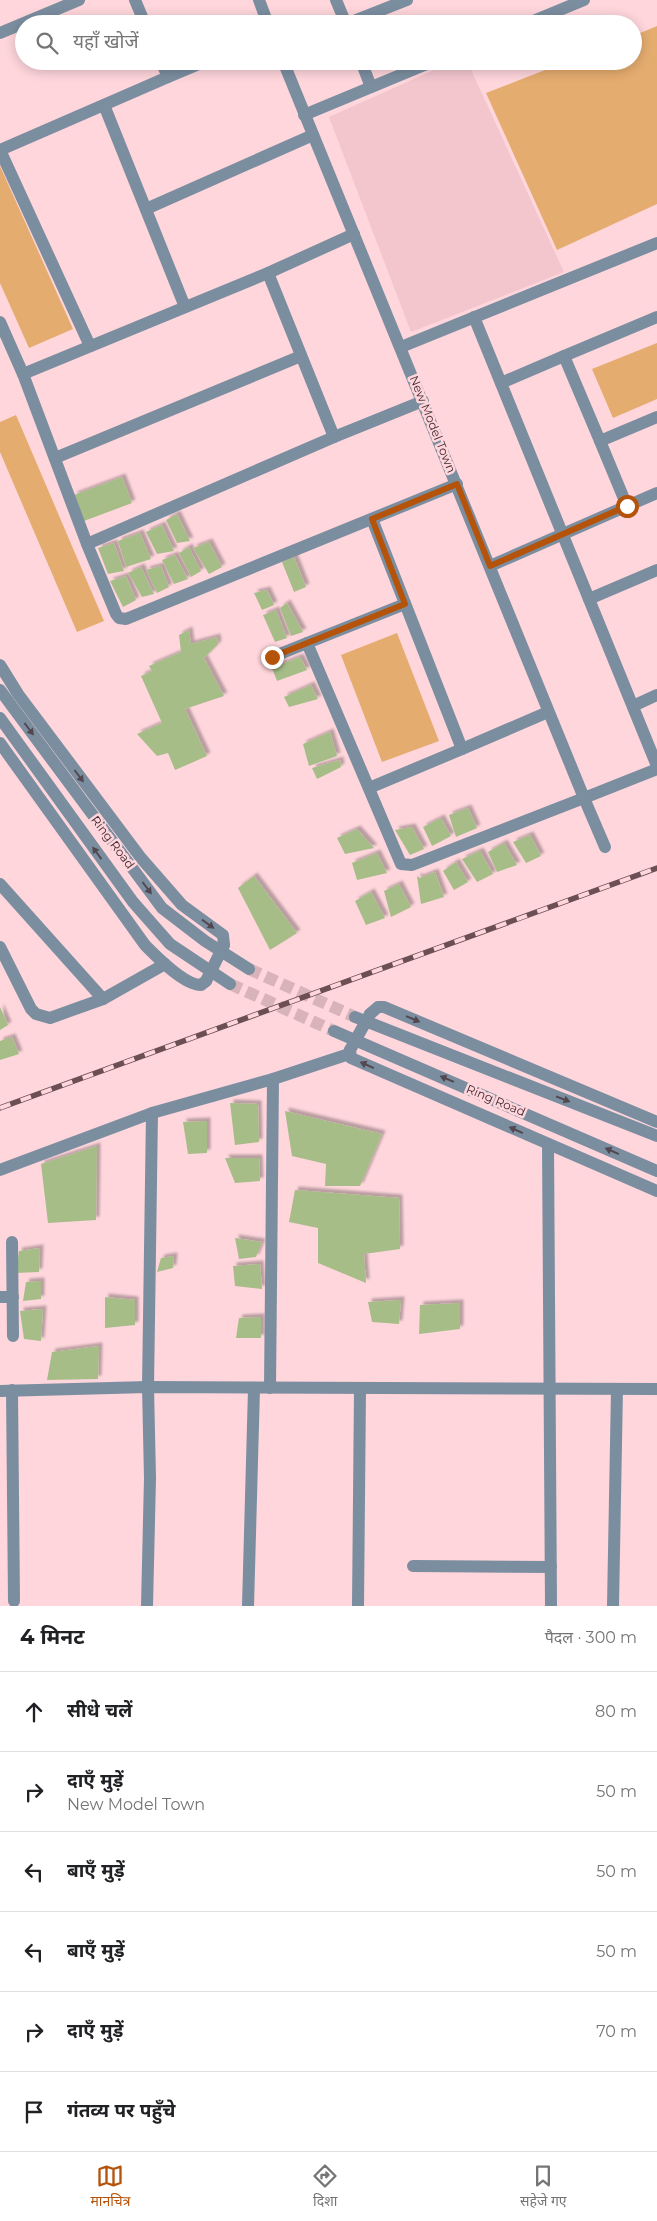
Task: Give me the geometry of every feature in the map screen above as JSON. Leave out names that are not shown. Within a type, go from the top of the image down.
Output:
[{"type":"street","points":[[43,15],[78,0]]},
{"type":"street","points":[[135,0],[142,15]]},
{"type":"street","points":[[259,0],[265,15]]},
{"type":"street","points":[[336,0],[342,15]]},
{"type":"street","points":[[369,15],[407,0]]},
{"type":"street","points":[[548,15],[584,0]]},
{"type":"street","points":[[0,33],[15,27]]},
{"type":"street","points":[[165,70],[168,77]]},
{"type":"street","points":[[90,346],[0,150],[185,70]]},
{"type":"street","name":"New Model Town","points":[[287,70],[424,401],[548,712],[605,847]]},
{"type":"street","points":[[364,70],[371,87]]},
{"type":"street","points":[[304,114],[412,70]]},
{"type":"street","points":[[104,105],[185,307]]},
{"type":"street","points":[[146,209],[313,135]]},
{"type":"street","points":[[22,374],[268,273],[354,234]]},
{"type":"street","points":[[401,347],[657,243]]},
{"type":"street","points":[[268,273],[334,437]]},
{"type":"street","points":[[501,383],[657,317]]},
{"type":"street","points":[[307,643],[399,861],[407,865],[584,798],[657,768],[474,318]]},
{"type":"street","points":[[0,322],[55,458],[87,544],[119,618],[126,619],[457,484]]},
{"type":"street","points":[[55,458],[301,356]]},
{"type":"street","points":[[564,356],[627,506]]},
{"type":"street","points":[[87,544],[334,437],[424,401]]},
{"type":"street","points":[[600,442],[657,417]]},
{"type":"street","points":[[490,566],[657,493]]},
{"type":"street","points":[[372,519],[462,749]]},
{"type":"street","points":[[589,599],[656,574]]},
{"type":"street","points":[[272,657],[405,604]]},
{"type":"street","points":[[0,665],[18,694],[140,858],[182,905],[223,936],[224,945],[206,981],[201,985],[191,983],[145,946],[0,743]]},
{"type":"street","name":"Ring Road","points":[[0,690],[162,908],[204,941],[249,969]]},
{"type":"street","points":[[633,706],[657,695]]},
{"type":"street","points":[[369,788],[548,712]]},
{"type":"street","name":"Ring Road","points":[[0,718],[133,902],[170,944],[230,984]]},
{"type":"street","points":[[0,884],[103,999]]},
{"type":"street","points":[[0,947],[31,1009],[36,1014],[50,1018],[103,999],[165,964]]},
{"type":"street","points":[[657,1122],[384,1007],[378,1007],[370,1014],[350,1052],[351,1058],[657,1191]]},
{"type":"street","name":"Ring Road","points":[[355,1017],[657,1136]]},
{"type":"street","name":"Ring Road","points":[[334,1031],[657,1171]]},
{"type":"street","points":[[0,1170],[152,1113],[273,1079],[350,1052]]},
{"type":"street","points":[[270,1388],[273,1079]]},
{"type":"street","points":[[147,1606],[150,1478],[148,1387],[152,1113]]},
{"type":"street","points":[[548,1144],[548,1389],[551,1606]]},
{"type":"street","points":[[12,1242],[13,1336]]},
{"type":"street","points":[[0,1298],[13,1297]]},
{"type":"street","points":[[14,1601],[6,1390],[148,1387],[254,1389],[657,1388]]},
{"type":"street","points":[[613,1606],[617,1388]]},
{"type":"street","points":[[248,1606],[254,1389]]},
{"type":"street","points":[[358,1606],[360,1389]]},
{"type":"street","points":[[413,1566],[551,1567]]},
{"type":"shaded area","points":[[657,26],[657,204],[557,250],[486,93],[545,70],[642,70],[642,32]]},
{"type":"shaded area","points":[[434,70],[471,70],[564,272],[411,332],[329,117]]},
{"type":"shaded area","points":[[0,166],[73,329],[29,348],[0,283]]},
{"type":"shaded area","points":[[657,343],[657,399],[613,418],[592,369]]},
{"type":"shaded area","points":[[16,415],[104,621],[77,632],[0,452],[0,422]]},
{"type":"shaded area","points":[[397,633],[439,741],[382,762],[341,655]]},
{"type":"building","points":[[122,477],[132,503],[84,521],[74,495]]},
{"type":"building","points":[[177,514],[190,541],[177,543],[166,520]]},
{"type":"building","points":[[162,525],[174,551],[157,554],[146,532]]},
{"type":"building","points":[[140,533],[151,559],[126,567],[118,541]]},
{"type":"building","points":[[209,542],[222,567],[209,574],[193,548]]},
{"type":"building","points":[[114,543],[124,571],[108,574],[98,548]]},
{"type":"building","points":[[189,547],[201,571],[191,577],[179,553]]},
{"type":"building","points":[[175,555],[188,579],[174,584],[162,560]]},
{"type":"building","points":[[294,557],[306,587],[294,592],[282,562]]},
{"type":"building","points":[[161,566],[169,587],[157,593],[146,570]]},
{"type":"building","points":[[141,567],[154,594],[142,597],[128,573]]},
{"type":"building","points":[[126,576],[136,600],[123,607],[110,581]]},
{"type":"building","points":[[267,590],[274,605],[262,610],[254,593]]},
{"type":"building","points":[[287,603],[303,632],[291,636],[280,608]]},
{"type":"building","points":[[276,610],[287,638],[275,642],[263,615]]},
{"type":"building","points":[[189,630],[191,644],[217,637],[218,644],[204,658],[224,696],[185,709],[207,756],[175,770],[168,753],[157,756],[137,734],[162,723],[141,676],[152,671],[149,666],[181,652],[179,635]]},
{"type":"building","points":[[300,657],[307,670],[277,681],[272,668]]},
{"type":"building","points":[[311,685],[318,699],[289,707],[284,697]]},
{"type":"building","points":[[330,732],[337,756],[309,766],[303,744]]},
{"type":"building","points":[[340,760],[341,767],[317,779],[312,768]]},
{"type":"building","points":[[468,808],[477,828],[456,837],[449,815]]},
{"type":"building","points":[[441,818],[451,836],[432,846],[423,827]]},
{"type":"building","points":[[412,827],[424,849],[410,855],[395,830]]},
{"type":"building","points":[[357,829],[374,848],[345,854],[337,838]]},
{"type":"building","points":[[530,835],[541,856],[526,863],[513,842]]},
{"type":"building","points":[[504,843],[517,865],[497,872],[488,852]]},
{"type":"building","points":[[480,851],[493,874],[477,882],[462,859]]},
{"type":"building","points":[[377,853],[387,873],[357,880],[352,863]]},
{"type":"building","points":[[456,862],[468,882],[454,890],[443,871]]},
{"type":"building","points":[[435,872],[444,897],[421,904],[417,876],[420,878]]},
{"type":"building","points":[[254,876],[297,933],[270,950],[238,888]]},
{"type":"building","points":[[399,884],[411,907],[391,917],[384,891]]},
{"type":"building","points":[[371,892],[385,918],[366,925],[355,901]]},
{"type":"building","points":[[0,1007],[8,1025],[0,1030]]},
{"type":"building","points":[[12,1037],[19,1054],[0,1060],[0,1041]]},
{"type":"building","points":[[230,1103],[258,1104],[259,1142],[235,1145]]},
{"type":"building","points":[[285,1111],[382,1134],[360,1186],[325,1186],[326,1164],[292,1156]]},
{"type":"building","points":[[207,1121],[207,1153],[188,1154],[183,1122]]},
{"type":"building","points":[[97,1146],[96,1220],[48,1223],[41,1164]]},
{"type":"building","points":[[225,1158],[259,1158],[260,1181],[235,1183]]},
{"type":"building","points":[[295,1190],[399,1198],[400,1249],[364,1254],[366,1283],[318,1263],[318,1228],[289,1222]]},
{"type":"building","points":[[235,1238],[262,1242],[256,1257],[239,1259]]},
{"type":"building","points":[[40,1248],[39,1272],[16,1273],[19,1251]]},
{"type":"building","points":[[174,1256],[173,1268],[157,1272],[161,1258]]},
{"type":"building","points":[[260,1264],[262,1289],[235,1286],[233,1266]]},
{"type":"building","points":[[41,1281],[41,1299],[23,1301],[26,1282]]},
{"type":"building","points":[[105,1297],[135,1300],[135,1325],[105,1328]]},
{"type":"building","points":[[401,1300],[399,1324],[372,1322],[368,1302]]},
{"type":"building","points":[[460,1303],[460,1329],[419,1334],[420,1305]]},
{"type":"building","points":[[43,1309],[41,1341],[24,1339],[20,1311]]},
{"type":"building","points":[[261,1317],[261,1338],[236,1338],[239,1318]]},
{"type":"building","points":[[99,1346],[98,1379],[47,1380],[52,1352]]},
{"type":"tunnel","points":[[249,969],[355,1017]]},
{"type":"tunnel","points":[[230,984],[334,1031]]},
{"type":"railway","points":[[0,1108],[657,868]]},
{"type":"route","points":[[272,657],[405,604],[372,519],[457,484],[490,566],[627,506]]}]
